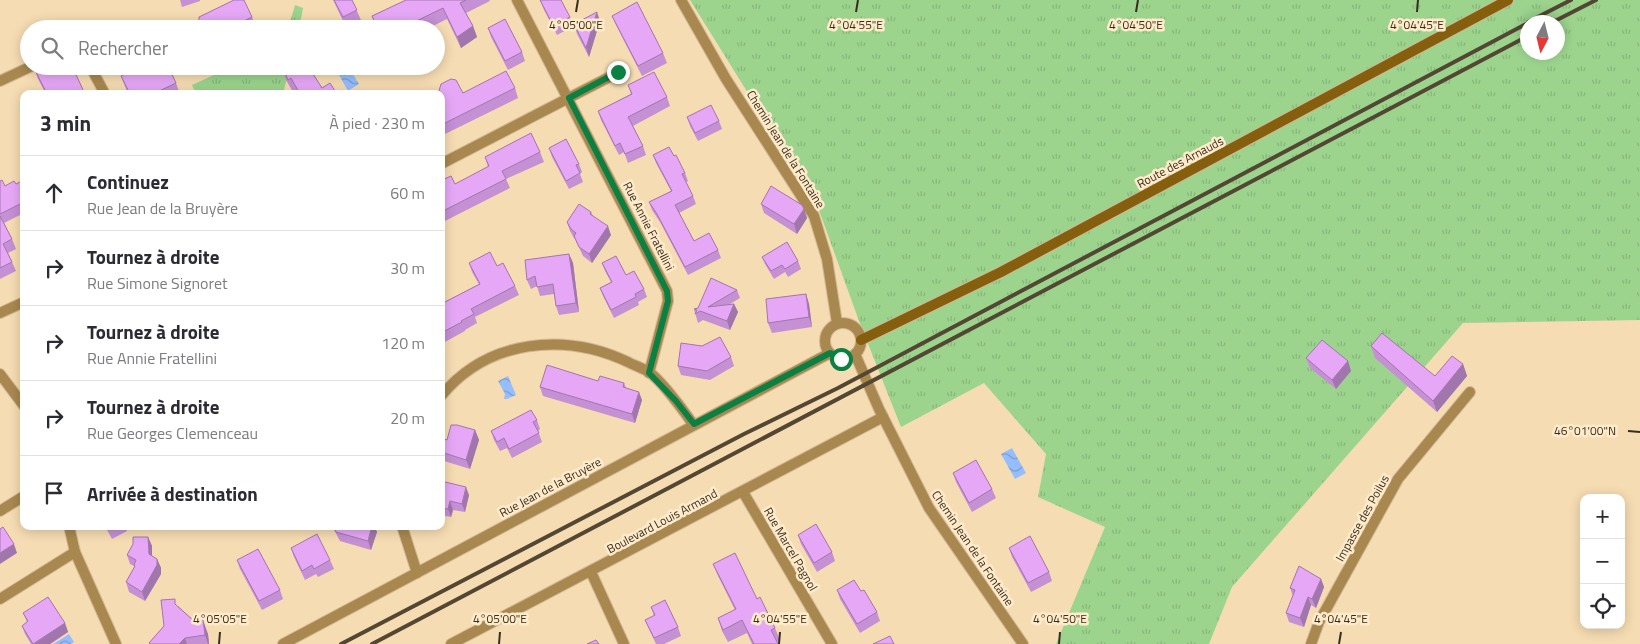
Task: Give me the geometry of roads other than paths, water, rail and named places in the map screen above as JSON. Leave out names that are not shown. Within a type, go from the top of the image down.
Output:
[{"type":"street","name":"Rue Annie Fratellini","points":[[517,0],[667,291],[668,301],[649,373]]},
{"type":"street","name":"Chemin Jean de la Fontaine","points":[[680,0],[726,79],[814,216],[827,259],[838,324]]},
{"type":"street","name":"Route des Arnauds","points":[[861,340],[1001,272],[1508,0]]},
{"type":"street","points":[[0,81],[20,72]]},
{"type":"street","points":[[445,162],[618,72]]},
{"type":"street","points":[[95,75],[103,90]]},
{"type":"street","points":[[0,313],[20,304]]},
{"type":"street","points":[[844,322],[857,328],[861,340],[856,354],[851,358],[841,359],[830,353],[825,343],[825,336],[831,327],[844,322]]},
{"type":"street","points":[[445,391],[449,386],[480,364],[517,348],[544,344],[576,345],[612,354],[649,373],[676,401],[694,424]]},
{"type":"street","name":"Rue Jean de la Bruyère","points":[[283,644],[830,353]]},
{"type":"street","name":"Chemin Jean de la Fontaine","points":[[856,354],[883,417],[928,508],[1023,644]]},
{"type":"street","points":[[0,374],[20,401]]},
{"type":"street","name":"Impasse des Poilus","points":[[1311,644],[1319,622],[1398,478],[1470,392]]},
{"type":"street","name":"Boulevard Louis Armand","points":[[451,644],[883,417]]},
{"type":"street","name":"Rue Marcel Pagnol","points":[[743,492],[832,644]]},
{"type":"street","points":[[0,511],[20,498]]},
{"type":"street","points":[[70,530],[75,552],[116,644]]},
{"type":"street","points":[[403,530],[417,572]]},
{"type":"street","points":[[0,599],[75,552]]},
{"type":"street","points":[[591,572],[624,644]]},
{"type":"water","points":[[339,75],[354,75],[359,84],[347,90]]},
{"type":"water","points":[[508,376],[516,395],[504,399],[505,394],[498,381]]},
{"type":"water","points":[[1012,448],[1026,473],[1015,479],[1001,454]]},
{"type":"water","points":[[69,634],[74,642],[71,644],[53,644]]},
{"type":"railway","points":[[1542,15],[1571,0]]},
{"type":"railway","points":[[1565,16],[1596,0]]},
{"type":"railway","points":[[341,644],[744,434],[838,388],[1520,27]]},
{"type":"railway","points":[[372,644],[1520,40]]}]
